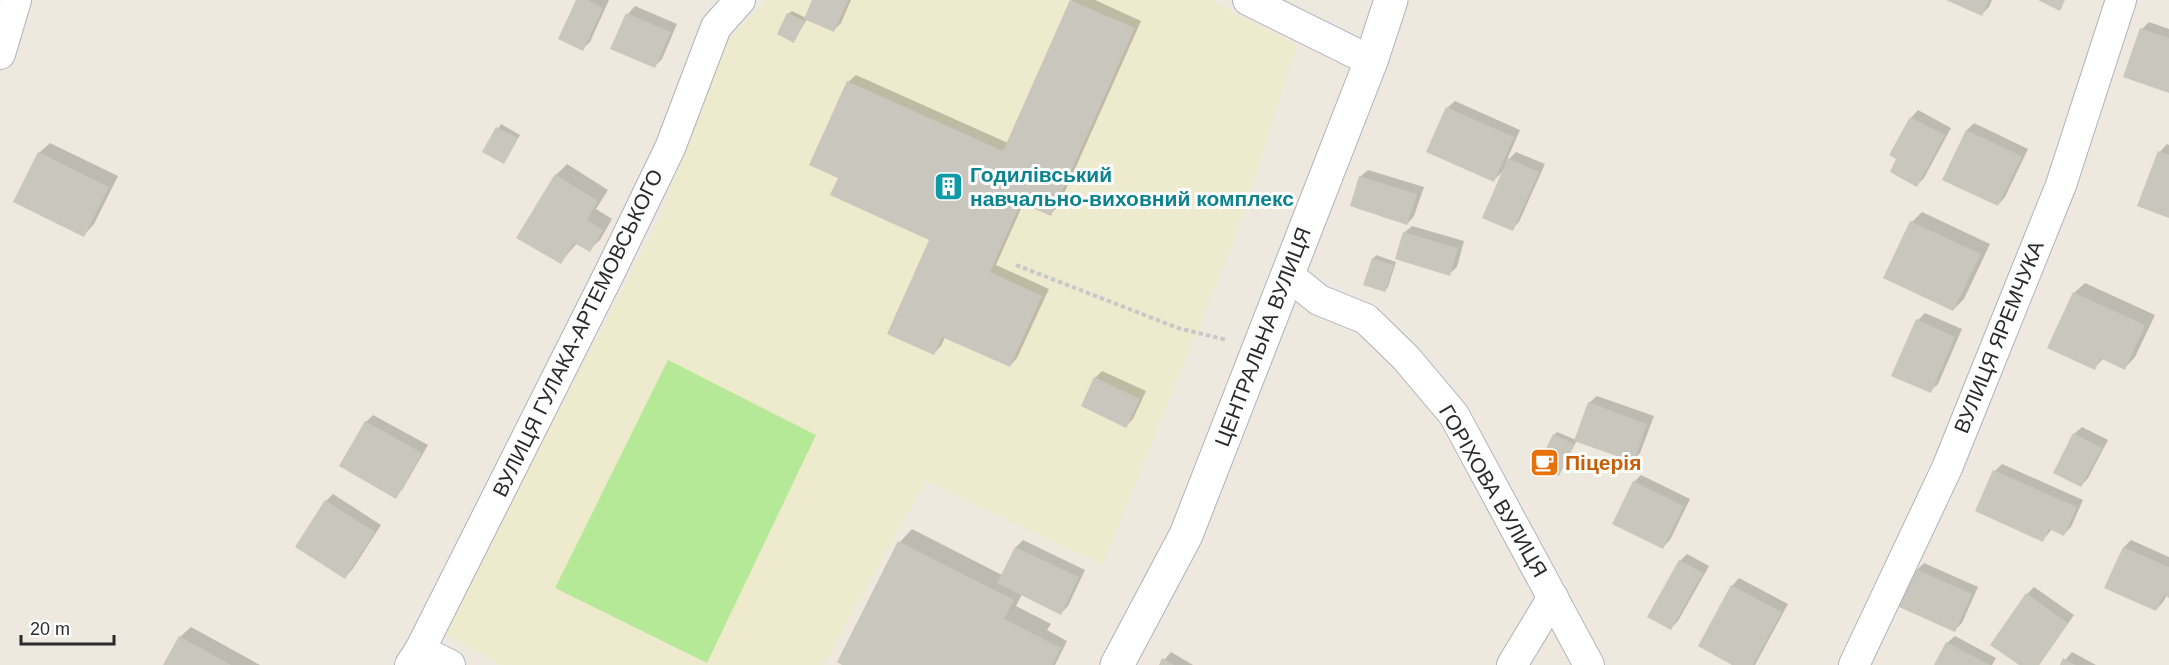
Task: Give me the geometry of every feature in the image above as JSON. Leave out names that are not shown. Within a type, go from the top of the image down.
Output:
[{"type":"main road","name":"ЦЕНТРАЛЬНА ВУЛИЦЯ","points":[[1117,665],[1186,535],[1371,61],[1392,0]]},
{"type":"street","points":[[0,54],[16,0]]},
{"type":"street","name":"ВУЛИЦЯ ГУЛАКА-АРТЕМОВСЬКОГО","points":[[415,657],[611,270],[670,148],[716,27],[740,0]]},
{"type":"street","points":[[1248,0],[1371,61]]},
{"type":"street","name":"ВУЛИЦЯ ЯРЕМЧУКА","points":[[1854,665],[1947,468],[2061,185],[2121,0]]},
{"type":"street","name":"ГОРІХОВА ВУЛИЦЯ","points":[[1287,274],[1318,300],[1366,319],[1406,358],[1454,415],[1589,665]]},
{"type":"street","points":[[1512,665],[1553,597]]},
{"type":"street","points":[[415,657],[450,665]]},
{"type":"path","points":[[1016,265],[1178,328],[1259,349]]},
{"type":"shaded area","points":[[767,0],[1209,0],[1297,45],[1235,238],[1102,565],[926,481],[823,665],[500,665],[442,633],[658,221],[728,39]]},
{"type":"green space","points":[[668,360],[816,435],[707,663],[555,588]]},
{"type":"building","points":[[576,0],[587,0],[603,8],[583,51],[558,39]]},
{"type":"building","points":[[812,0],[848,0],[834,32],[804,19]]},
{"type":"building","name":"Годилівський навчально-виховний комплекс","points":[[1070,0],[1135,28],[1051,216],[1021,203],[990,272],[1042,296],[1010,367],[942,337],[934,355],[887,334],[929,240],[830,195],[838,178],[809,165],[847,81],[1003,151]]},
{"type":"building","points":[[1946,0],[1989,0],[1982,16]]},
{"type":"building","points":[[2038,0],[2065,0],[2060,11]]},
{"type":"building","points":[[626,13],[671,32],[655,68],[610,49]]},
{"type":"building","points":[[787,13],[805,21],[794,43],[777,34]]},
{"type":"building","points":[[2140,28],[2169,38],[2169,93],[2123,77]]},
{"type":"building","points":[[1446,107],[1514,137],[1494,182],[1426,152]]},
{"type":"building","points":[[1910,117],[1945,135],[1917,187],[1890,172],[1896,159],[1889,155]]},
{"type":"building","points":[[496,127],[518,138],[504,164],[482,152]]},
{"type":"building","points":[[1966,130],[2022,156],[1998,206],[1942,180]]},
{"type":"building","points":[[2158,151],[2169,155],[2169,218],[2137,206]]},
{"type":"building","points":[[38,152],[109,187],[84,237],[13,202]]},
{"type":"building","points":[[1508,158],[1539,172],[1513,231],[1482,218]]},
{"type":"building","points":[[555,174],[598,201],[587,220],[603,230],[590,252],[574,243],[561,264],[516,238]]},
{"type":"building","points":[[1359,176],[1417,194],[1407,225],[1350,206]]},
{"type":"building","points":[[1910,221],[1981,254],[1953,311],[1883,278]]},
{"type":"building","points":[[1403,232],[1458,248],[1450,276],[1395,259]]},
{"type":"building","points":[[1372,258],[1394,265],[1385,292],[1363,285]]},
{"type":"building","points":[[2073,292],[2145,325],[2125,370],[2100,358],[2095,370],[2047,348]]},
{"type":"building","points":[[1916,319],[1955,337],[1931,393],[1891,376]]},
{"type":"building","points":[[1094,377],[1140,399],[1126,428],[1081,406]]},
{"type":"building","points":[[1588,402],[1647,424],[1634,462],[1574,441]]},
{"type":"building","points":[[365,421],[422,453],[396,499],[339,466]]},
{"type":"building","points":[[2073,433],[2102,448],[2081,487],[2053,473]]},
{"type":"building","points":[[1553,434],[1574,444],[1559,476],[1538,466]]},
{"type":"building","points":[[1993,470],[2077,507],[2064,536],[2049,529],[2043,542],[1975,511]]},
{"type":"building","points":[[1633,481],[1684,506],[1663,549],[1612,524]]},
{"type":"building","points":[[325,500],[375,532],[345,579],[295,547]]},
{"type":"building","points":[[898,541],[1014,600],[1004,619],[1061,648],[1052,665],[842,665],[837,662]]},
{"type":"building","points":[[1015,547],[1079,577],[1061,615],[997,583]]},
{"type":"building","points":[[2123,547],[2169,567],[2169,598],[2164,595],[2156,611],[2104,588]]},
{"type":"building","points":[[1679,560],[1703,573],[1671,630],[1647,617]]},
{"type":"building","points":[[1916,569],[1972,594],[1955,632],[1899,607]]},
{"type":"building","points":[[1731,585],[1782,612],[1753,665],[1732,665],[1698,646]]},
{"type":"building","points":[[2026,593],[2068,623],[2039,665],[2019,665],[1990,645]]},
{"type":"building","points":[[179,636],[231,665],[163,665]]},
{"type":"building","points":[[1946,642],[1990,665],[1934,665]]},
{"type":"building","points":[[1162,658],[1174,665],[1159,665]]},
{"type":"building","points":[[2063,658],[2076,665],[2060,665]]},
{"type":"place","name":"Годилівський навчально-виховний комплекс","points":[[949,187]]},
{"type":"place","name":"Піцерія","points":[[1544,463]]}]
